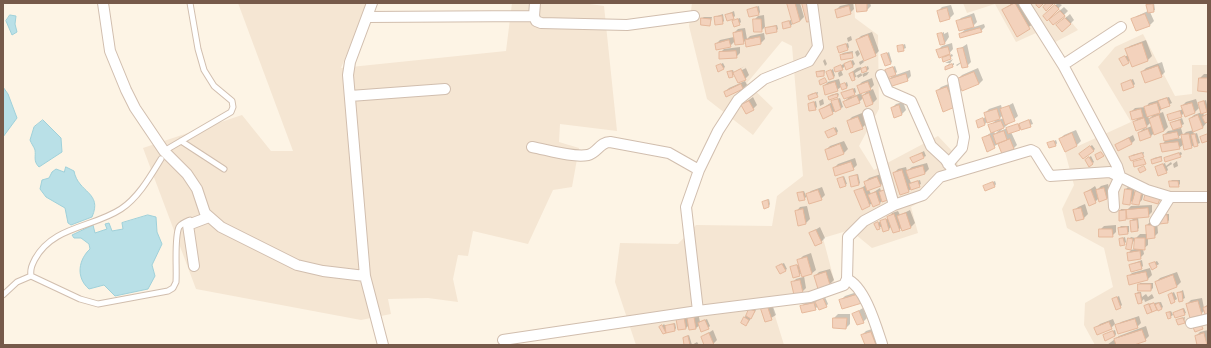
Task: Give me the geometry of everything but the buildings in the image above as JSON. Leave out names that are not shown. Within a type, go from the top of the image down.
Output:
[{"type":"street","points":[[103,3],[110,51],[120,78],[135,108],[163,155],[187,174],[197,189],[207,215],[221,227],[297,265],[329,272],[365,276]]},
{"type":"street","points":[[372,3],[348,67],[365,276],[383,345]]},
{"type":"street","points":[[535,3],[534,16],[536,21],[541,23],[627,25],[694,16]]},
{"type":"street","points":[[698,311],[686,207],[699,170],[718,132],[738,100],[764,79],[808,61],[818,47],[812,3]]},
{"type":"street","points":[[1024,3],[1063,65],[1117,166],[1120,176],[1113,191],[1114,207]]},
{"type":"street","points":[[367,17],[534,16]]},
{"type":"street","points":[[1063,65],[1121,28]]},
{"type":"street","points":[[881,75],[888,91],[911,101],[931,146],[951,168]]},
{"type":"street","points":[[503,340],[698,311],[810,297],[844,285],[847,279],[848,237],[864,221],[894,205],[923,195],[951,168],[962,148],[964,137],[953,80]]},
{"type":"street","points":[[350,96],[445,89]]},
{"type":"street","points":[[868,114],[894,205]]},
{"type":"street","points":[[532,147],[580,155],[589,155],[595,152],[603,144],[610,142],[669,153],[699,170]]},
{"type":"street","points":[[951,168],[1032,150],[1035,152],[1050,176],[1110,172],[1147,190],[1170,198],[1208,197]]},
{"type":"street","points":[[1154,221],[1170,198]]},
{"type":"street","points":[[194,266],[188,225],[207,215]]},
{"type":"street","points":[[847,279],[855,283],[863,295],[882,344]]},
{"type":"street","points":[[1192,323],[1208,319]]},
{"type":"lane","points":[[31,276],[31,268],[45,245],[60,234],[121,209],[139,192],[163,155],[181,141],[231,112],[233,106],[232,101],[214,86],[204,70],[198,49],[190,3]]},
{"type":"lane","points":[[181,141],[224,169]]},
{"type":"lane","points":[[31,276],[49,286],[90,303],[98,304],[168,291],[173,288],[176,282],[177,235],[179,228],[183,223],[207,215]]},
{"type":"lane","points":[[3,295],[17,282],[31,276]]},
{"type":"shaded area","points":[[238,3],[368,3],[341,68],[506,51],[512,3],[583,3],[604,6],[617,131],[560,124],[559,142],[579,148],[572,187],[553,190],[528,244],[473,231],[468,256],[458,255],[453,279],[458,302],[428,298],[388,299],[391,314],[361,320],[196,289],[143,148],[242,115],[271,151],[293,151]]},
{"type":"shaded area","points":[[692,3],[854,3],[855,18],[878,35],[879,109],[859,146],[874,170],[938,136],[954,153],[960,172],[936,181],[930,196],[911,207],[918,233],[872,248],[850,230],[823,238],[837,291],[772,306],[784,345],[636,345],[615,282],[620,243],[678,244],[696,225],[772,226],[777,196],[803,176],[792,46],[782,41],[747,83],[773,108],[753,135],[707,99],[689,26]]},
{"type":"shaded area","points":[[963,3],[1055,3],[1078,30],[1046,47],[1036,33],[1016,42],[995,4],[967,13]]},
{"type":"shaded area","points":[[1143,34],[1175,96],[1192,94],[1192,65],[1208,65],[1208,345],[1095,345],[1084,325],[1085,303],[1113,287],[1104,248],[1067,228],[1062,209],[1074,185],[1065,152],[1131,122],[1098,67],[1115,47]]},
{"type":"water","points":[[10,15],[16,16],[15,24],[17,32],[12,35],[6,21]]},
{"type":"water","points":[[3,87],[8,94],[17,118],[3,137]]},
{"type":"water","points":[[43,120],[61,138],[62,152],[39,167],[35,161],[35,150],[30,140],[34,127]]},
{"type":"water","points":[[66,167],[74,171],[80,184],[92,197],[95,209],[92,217],[71,225],[68,223],[65,208],[46,197],[40,189],[42,180],[49,178],[52,172],[56,169],[64,172]]},
{"type":"water","points":[[148,215],[156,217],[157,232],[162,244],[152,265],[155,276],[148,289],[115,296],[104,285],[89,289],[82,279],[80,268],[83,258],[90,249],[89,244],[81,238],[74,238],[72,235],[93,225],[95,233],[107,229],[105,224],[109,223],[112,231],[123,229],[122,223]]}]
